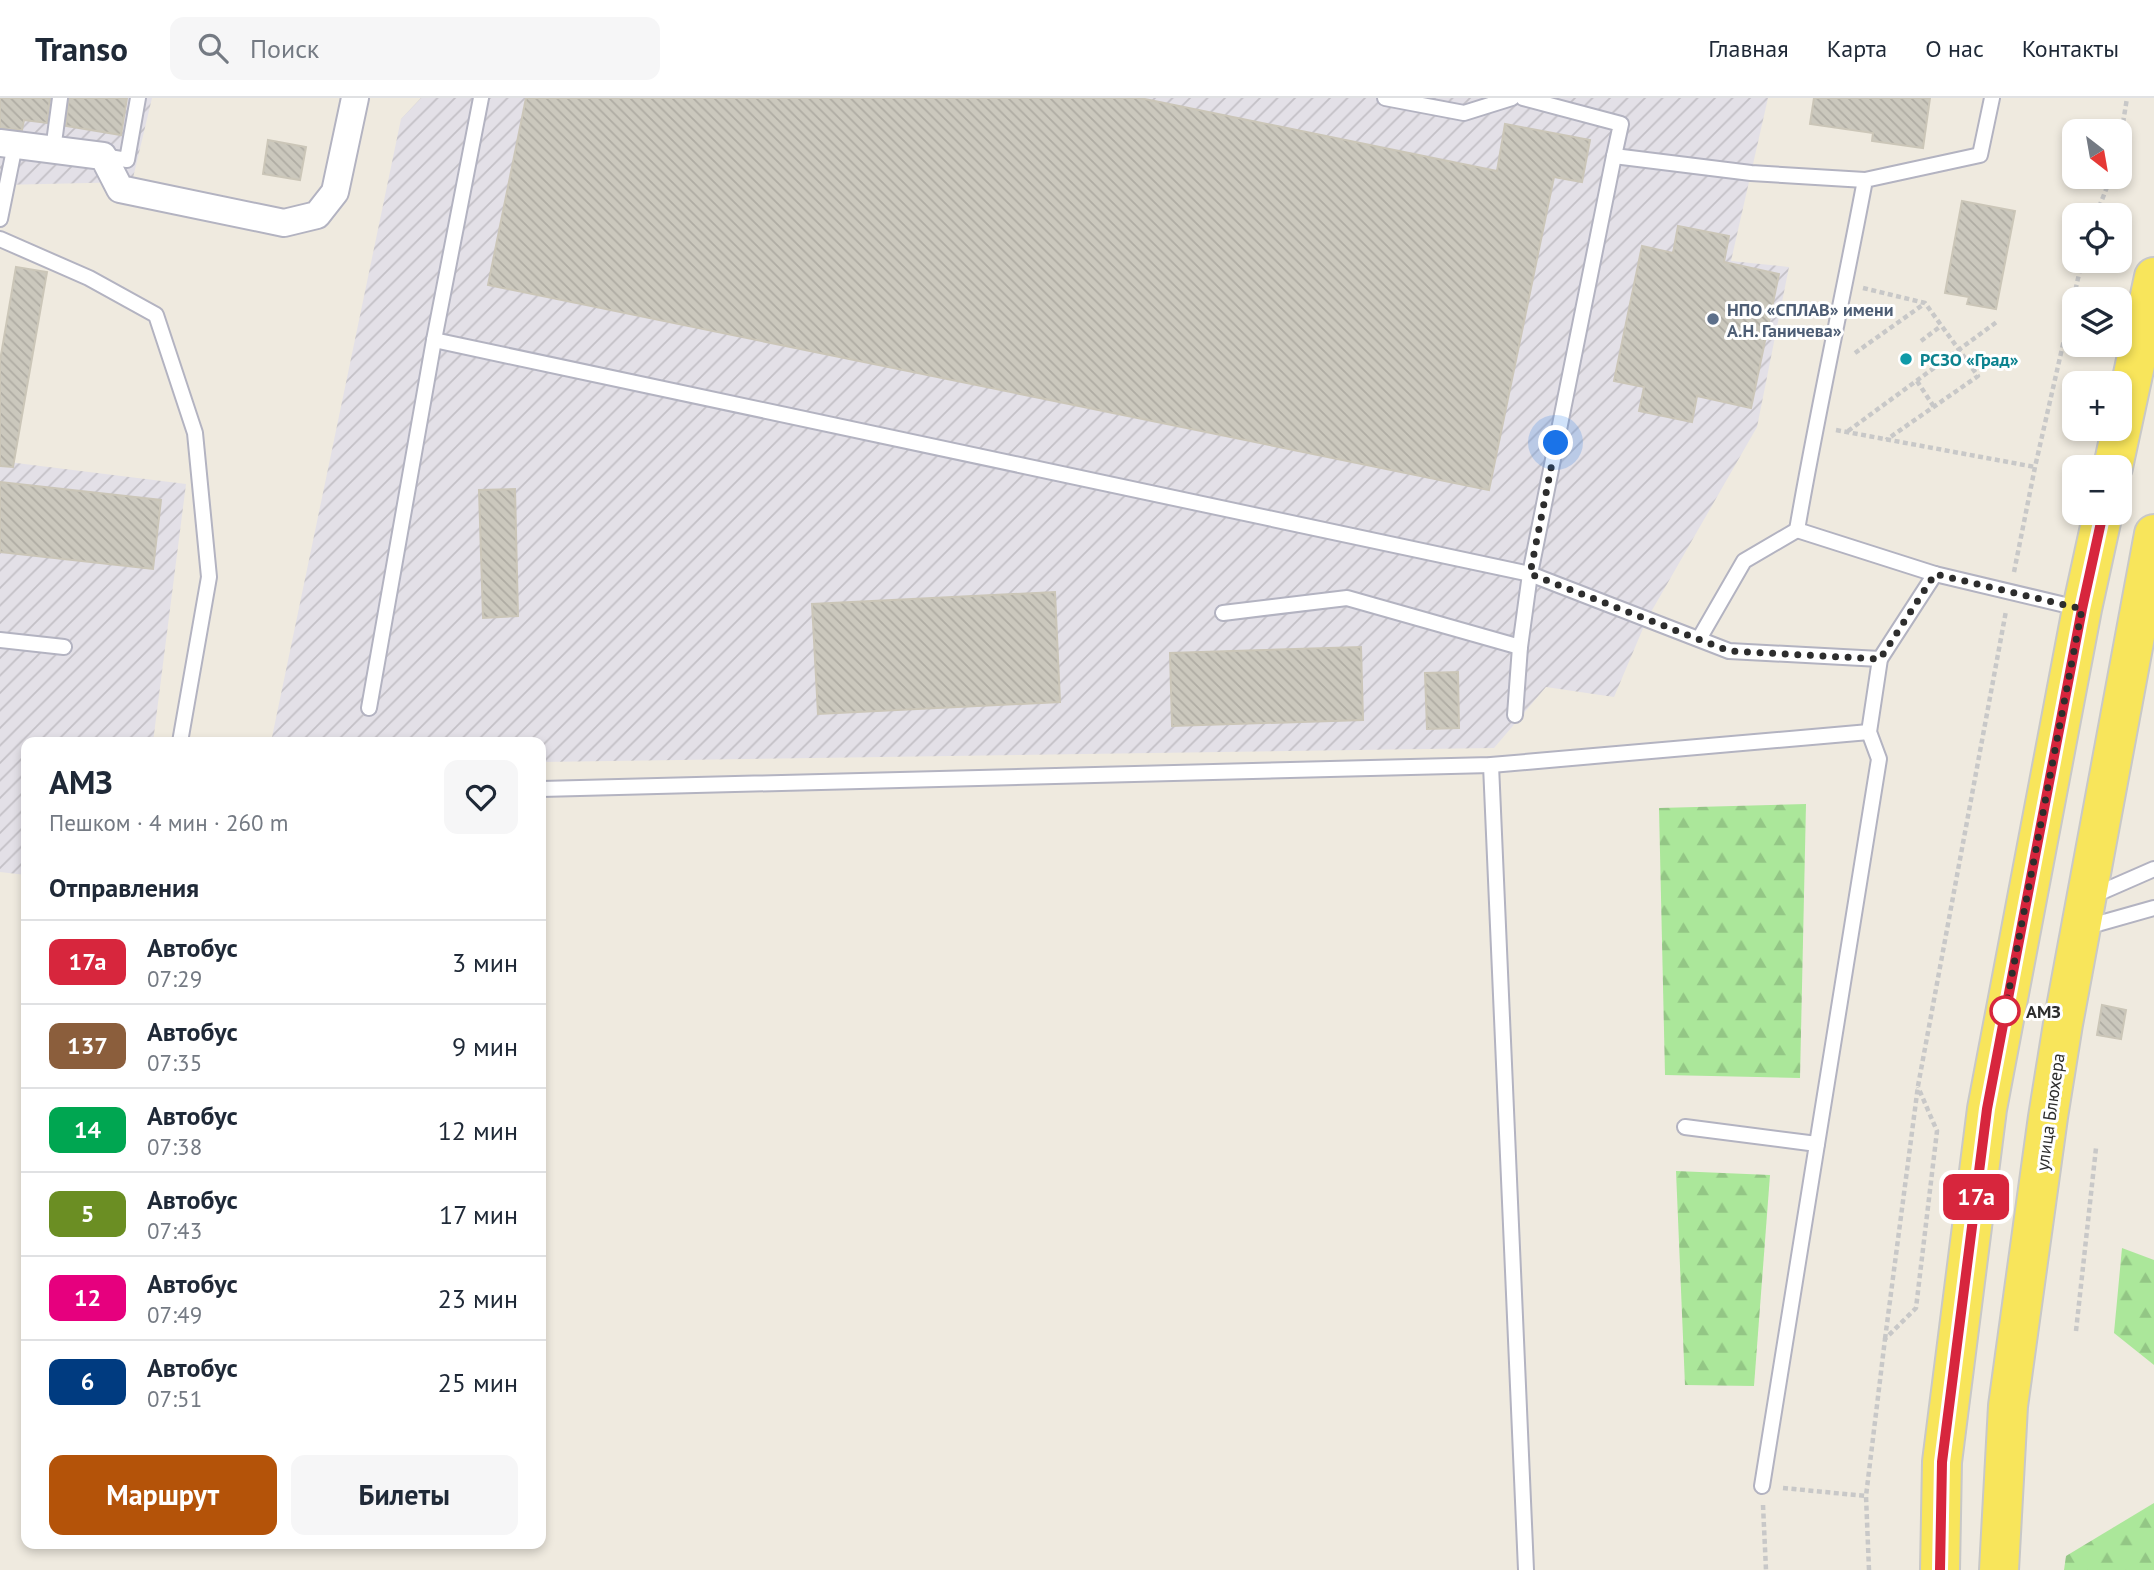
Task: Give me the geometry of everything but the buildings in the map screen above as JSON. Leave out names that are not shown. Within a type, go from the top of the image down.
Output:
[{"type":"main road","points":[[2116,455],[2154,277]]},
{"type":"main road","points":[[1940,1570],[1942,1462],[1987,1109],[2100,525]]},
{"type":"main road","name":"улица Блюхера","points":[[1998,1570],[2008,1406],[2050,1104],[2154,534]]},
{"type":"street","points":[[8,144],[103,156],[120,189],[284,223],[317,215],[335,192],[355,98]]},
{"type":"lane","points":[[53,150],[60,98]]},
{"type":"lane","points":[[103,156],[127,160],[138,98]]},
{"type":"lane","points":[[369,708],[434,340],[481,98]]},
{"type":"lane","points":[[1385,98],[1464,113],[1512,98]]},
{"type":"lane","points":[[1515,715],[1520,647],[1530,574],[1621,124],[1523,98]]},
{"type":"lane","points":[[1614,156],[1751,173],[1865,180],[1980,155],[1993,98]]},
{"type":"lane","points":[[0,219],[8,144]]},
{"type":"lane","points":[[1797,530],[1815,426],[1865,180]]},
{"type":"lane","points":[[0,239],[89,278],[156,315],[195,433],[209,577],[181,737]]},
{"type":"lane","points":[[434,340],[1530,574],[1729,651],[1880,659]]},
{"type":"lane","points":[[1699,639],[1744,561],[1797,530],[1935,574],[2082,609]]},
{"type":"lane","points":[[1762,1486],[1879,759],[1869,732],[1880,659],[1935,574]]},
{"type":"lane","points":[[1223,613],[1347,598],[1520,647]]},
{"type":"lane","points":[[0,640],[64,648]]},
{"type":"lane","points":[[546,789],[1491,765],[1869,732]]},
{"type":"lane","points":[[1491,765],[1526,1570]]},
{"type":"lane","points":[[2084,914],[2154,869]]},
{"type":"lane","points":[[2084,914],[2154,908]]},
{"type":"lane","points":[[1685,1127],[1817,1144]]},
{"type":"path","points":[[2124,119],[2127,98]]},
{"type":"path","points":[[1868,1570],[1866,1496],[1918,1086],[2010,593],[2035,467],[2079,273]]},
{"type":"path","points":[[1846,284],[1925,303],[1978,376],[1886,440]]},
{"type":"path","points":[[1855,353],[1925,303]]},
{"type":"path","points":[[1847,432],[1998,321]]},
{"type":"path","points":[[1921,341],[1941,326]]},
{"type":"path","points":[[1917,381],[1934,407]]},
{"type":"path","points":[[1815,426],[2035,467]]},
{"type":"path","points":[[1885,1339],[1916,1308],[1937,1131],[1918,1086]]},
{"type":"path","points":[[2076,1331],[2096,1148]]},
{"type":"path","points":[[1766,1570],[1762,1486],[1866,1496]]},
{"type":"shaded area","points":[[0,98],[152,98],[132,182],[0,185]]},
{"type":"shaded area","points":[[421,98],[1768,98],[1731,261],[1789,267],[1757,427],[1647,619],[1614,697],[1546,687],[1494,748],[546,762],[546,737],[272,737],[401,119]]},
{"type":"shaded area","points":[[0,461],[186,484],[154,737],[21,737],[21,874],[0,872]]},
{"type":"green space","points":[[1806,804],[1800,1078],[1665,1075],[1659,808]]},
{"type":"green space","points":[[1676,1171],[1770,1175],[1754,1386],[1685,1385]]},
{"type":"green space","points":[[2122,1248],[2154,1260],[2154,1365],[2114,1333]]},
{"type":"green space","points":[[2154,1503],[2154,1570],[2064,1570],[2066,1556]]},
{"type":"bus line","name":"17a","points":[[1940,1570],[1942,1462],[1987,1109],[2100,525]]},
{"type":"place","name":"НПО «СПЛАВ» имени А.Н. Ганичева»","points":[[1713,319]]},
{"type":"place","name":"РСЗО «Град»","points":[[1906,359]]},
{"type":"place","name":"АМЗ","points":[[2005,1011]]},
{"type":"route","points":[[1556,443],[1530,574],[1729,651],[1880,659],[1935,574],[2082,609],[2005,1011]]}]
